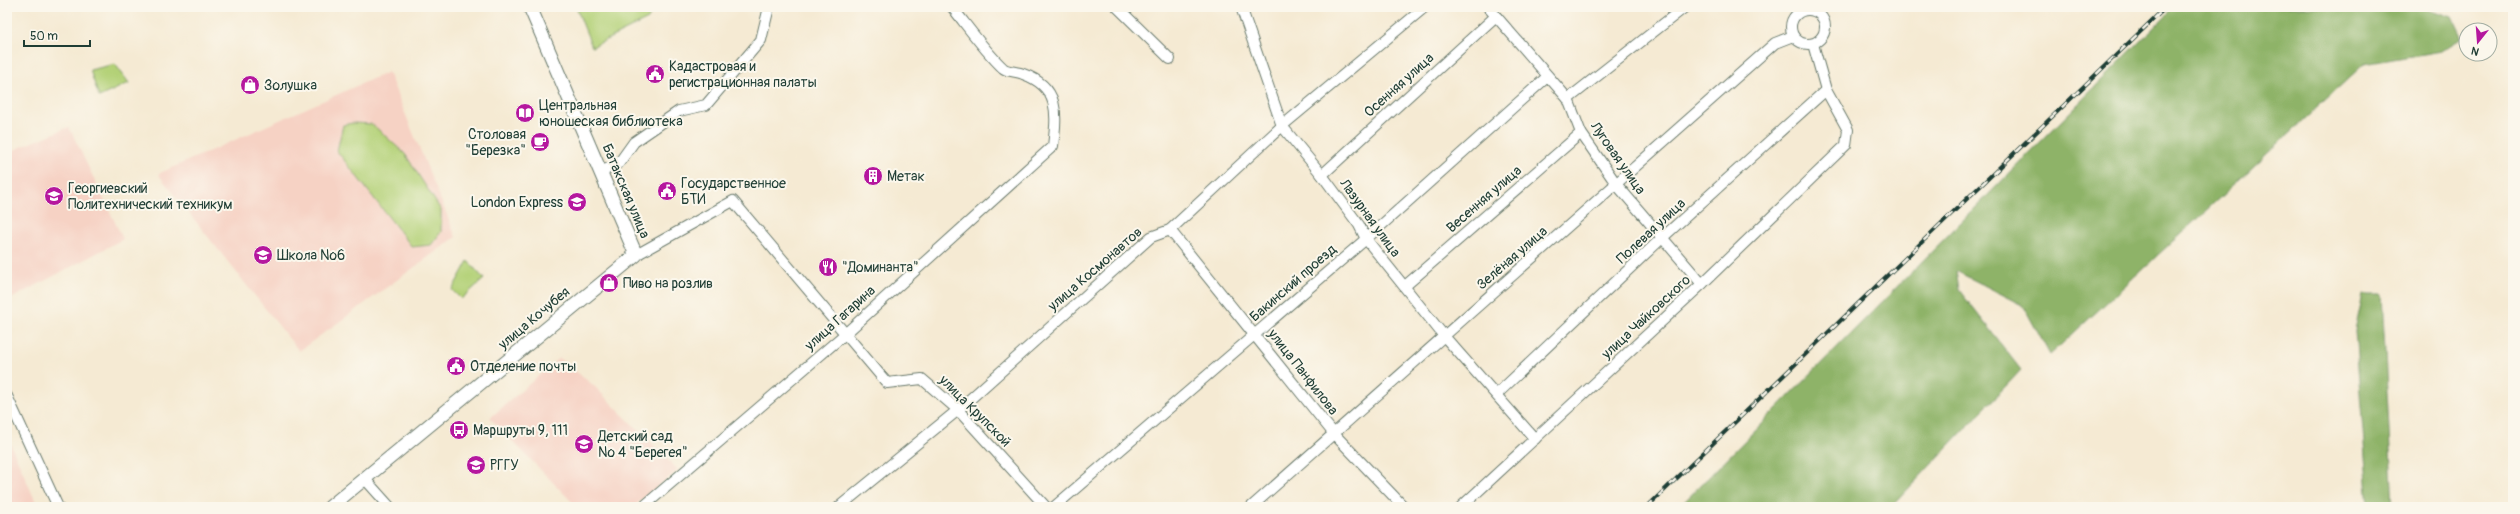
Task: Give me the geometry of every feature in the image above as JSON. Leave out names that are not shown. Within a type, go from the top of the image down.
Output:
[{"type":"main road","name":"Батакская улица","points":[[530,7],[636,254]]},
{"type":"main road","name":"улица Кочубея","points":[[330,507],[636,254]]},
{"type":"street","points":[[601,172],[619,163],[634,142],[679,111],[706,105],[761,40],[769,7]]},
{"type":"street","name":"улица Гагарина","points":[[643,507],[845,334],[1053,146],[1056,122],[1053,97],[1041,84],[1024,74],[1004,69],[952,7]]},
{"type":"street","points":[[1117,7],[1170,59]]},
{"type":"street","name":"Лазурная улица","points":[[1241,7],[1282,126],[1322,175],[1359,225],[1366,239],[1444,336],[1497,394],[1535,439]]},
{"type":"street","name":"улица Космонавтов","points":[[839,507],[958,410],[1151,237],[1170,230],[1282,126],[1425,7]]},
{"type":"street","name":"Луговая улица","points":[[1488,7],[1547,77],[1568,99],[1581,133],[1617,185],[1702,284]]},
{"type":"street","points":[[1568,99],[1685,7]]},
{"type":"street","points":[[1811,8],[1817,12],[1826,26],[1825,34],[1814,44],[1806,45],[1793,36],[1791,30],[1794,18],[1798,13],[1811,8]]},
{"type":"street","name":"Осенняя улица","points":[[1322,175],[1496,16]]},
{"type":"street","name":"Зелёная улица","points":[[1251,507],[1617,185],[1775,43],[1793,36]]},
{"type":"street","points":[[1814,44],[1826,90]]},
{"type":"street","name":"Бакинский проезд","points":[[1054,507],[1366,239],[1547,77]]},
{"type":"street","name":"улица Чайковского","points":[[1461,507],[1702,284],[1846,145],[1848,130],[1826,90]]},
{"type":"street","name":"Полевая улица","points":[[1497,394],[1662,238],[1826,90]]},
{"type":"street","name":"Весенняя улица","points":[[1405,286],[1581,133]]},
{"type":"street","name":"улица Крупской","points":[[732,201],[887,384],[922,379],[958,410],[1046,507]]},
{"type":"street","name":"улица Кочубея","points":[[636,254],[732,201]]},
{"type":"street","name":"улица Панфилова","points":[[1170,230],[1334,434],[1404,507]]},
{"type":"street","points":[[7,396],[58,507]]},
{"type":"street","points":[[364,478],[390,507]]},
{"type":"shaded area","points":[[388,72],[456,237],[299,351],[158,174]]},
{"type":"shaded area","name":"Георгиевский Политехнический техникум","points":[[69,127],[123,239],[7,301],[7,153]]},
{"type":"shaded area","name":"Детский сад № 4 \"Берегея\"","points":[[559,358],[593,385],[678,470],[633,507],[577,507],[490,418]]},
{"type":"shaded area","points":[[10,443],[38,507],[7,507],[7,444]]},
{"type":"green space","points":[[576,7],[654,7],[648,19],[592,47]]},
{"type":"green space","points":[[2174,7],[2422,7],[2452,17],[2458,30],[2458,40],[2441,51],[2364,64],[2050,355],[2023,305],[1956,271],[1959,290],[2021,370],[1891,507],[1679,507]]},
{"type":"green space","points":[[115,64],[129,83],[99,97],[90,70]]},
{"type":"green space","points":[[353,123],[372,124],[405,154],[441,210],[441,232],[431,245],[412,247],[337,151],[343,125]]},
{"type":"green space","points":[[468,261],[484,279],[461,299],[452,290]]},
{"type":"green space","points":[[2363,294],[2382,294],[2393,507],[2369,507],[2355,331]]},
{"type":"railway","points":[[1647,507],[2166,7]]},
{"type":"place","name":"Кадастровая и регистрационная палаты","points":[[655,74]]},
{"type":"place","name":"Золушка","points":[[250,85]]},
{"type":"place","name":"Центральная юношеская библиотека","points":[[525,113]]},
{"type":"place","name":"Столовая \"Березка\"","points":[[540,142]]},
{"type":"place","name":"Метак","points":[[873,176]]},
{"type":"place","name":"Государственное БТИ","points":[[667,191]]},
{"type":"place","name":"Георгиевский Политехнический техникум","points":[[54,196]]},
{"type":"place","name":"London Express","points":[[577,202]]},
{"type":"place","name":"Школа №6","points":[[263,255]]},
{"type":"place","name":"\"Доминанта\"","points":[[828,267]]},
{"type":"place","name":"Пиво на розлив","points":[[609,283]]},
{"type":"place","name":"Отделение почты","points":[[456,366]]},
{"type":"place","name":"Маршруты 9, 111","points":[[459,430]]},
{"type":"place","name":"Детский сад № 4 \"Берегея\"","points":[[584,444]]},
{"type":"place","name":"РГГУ","points":[[476,465]]}]
